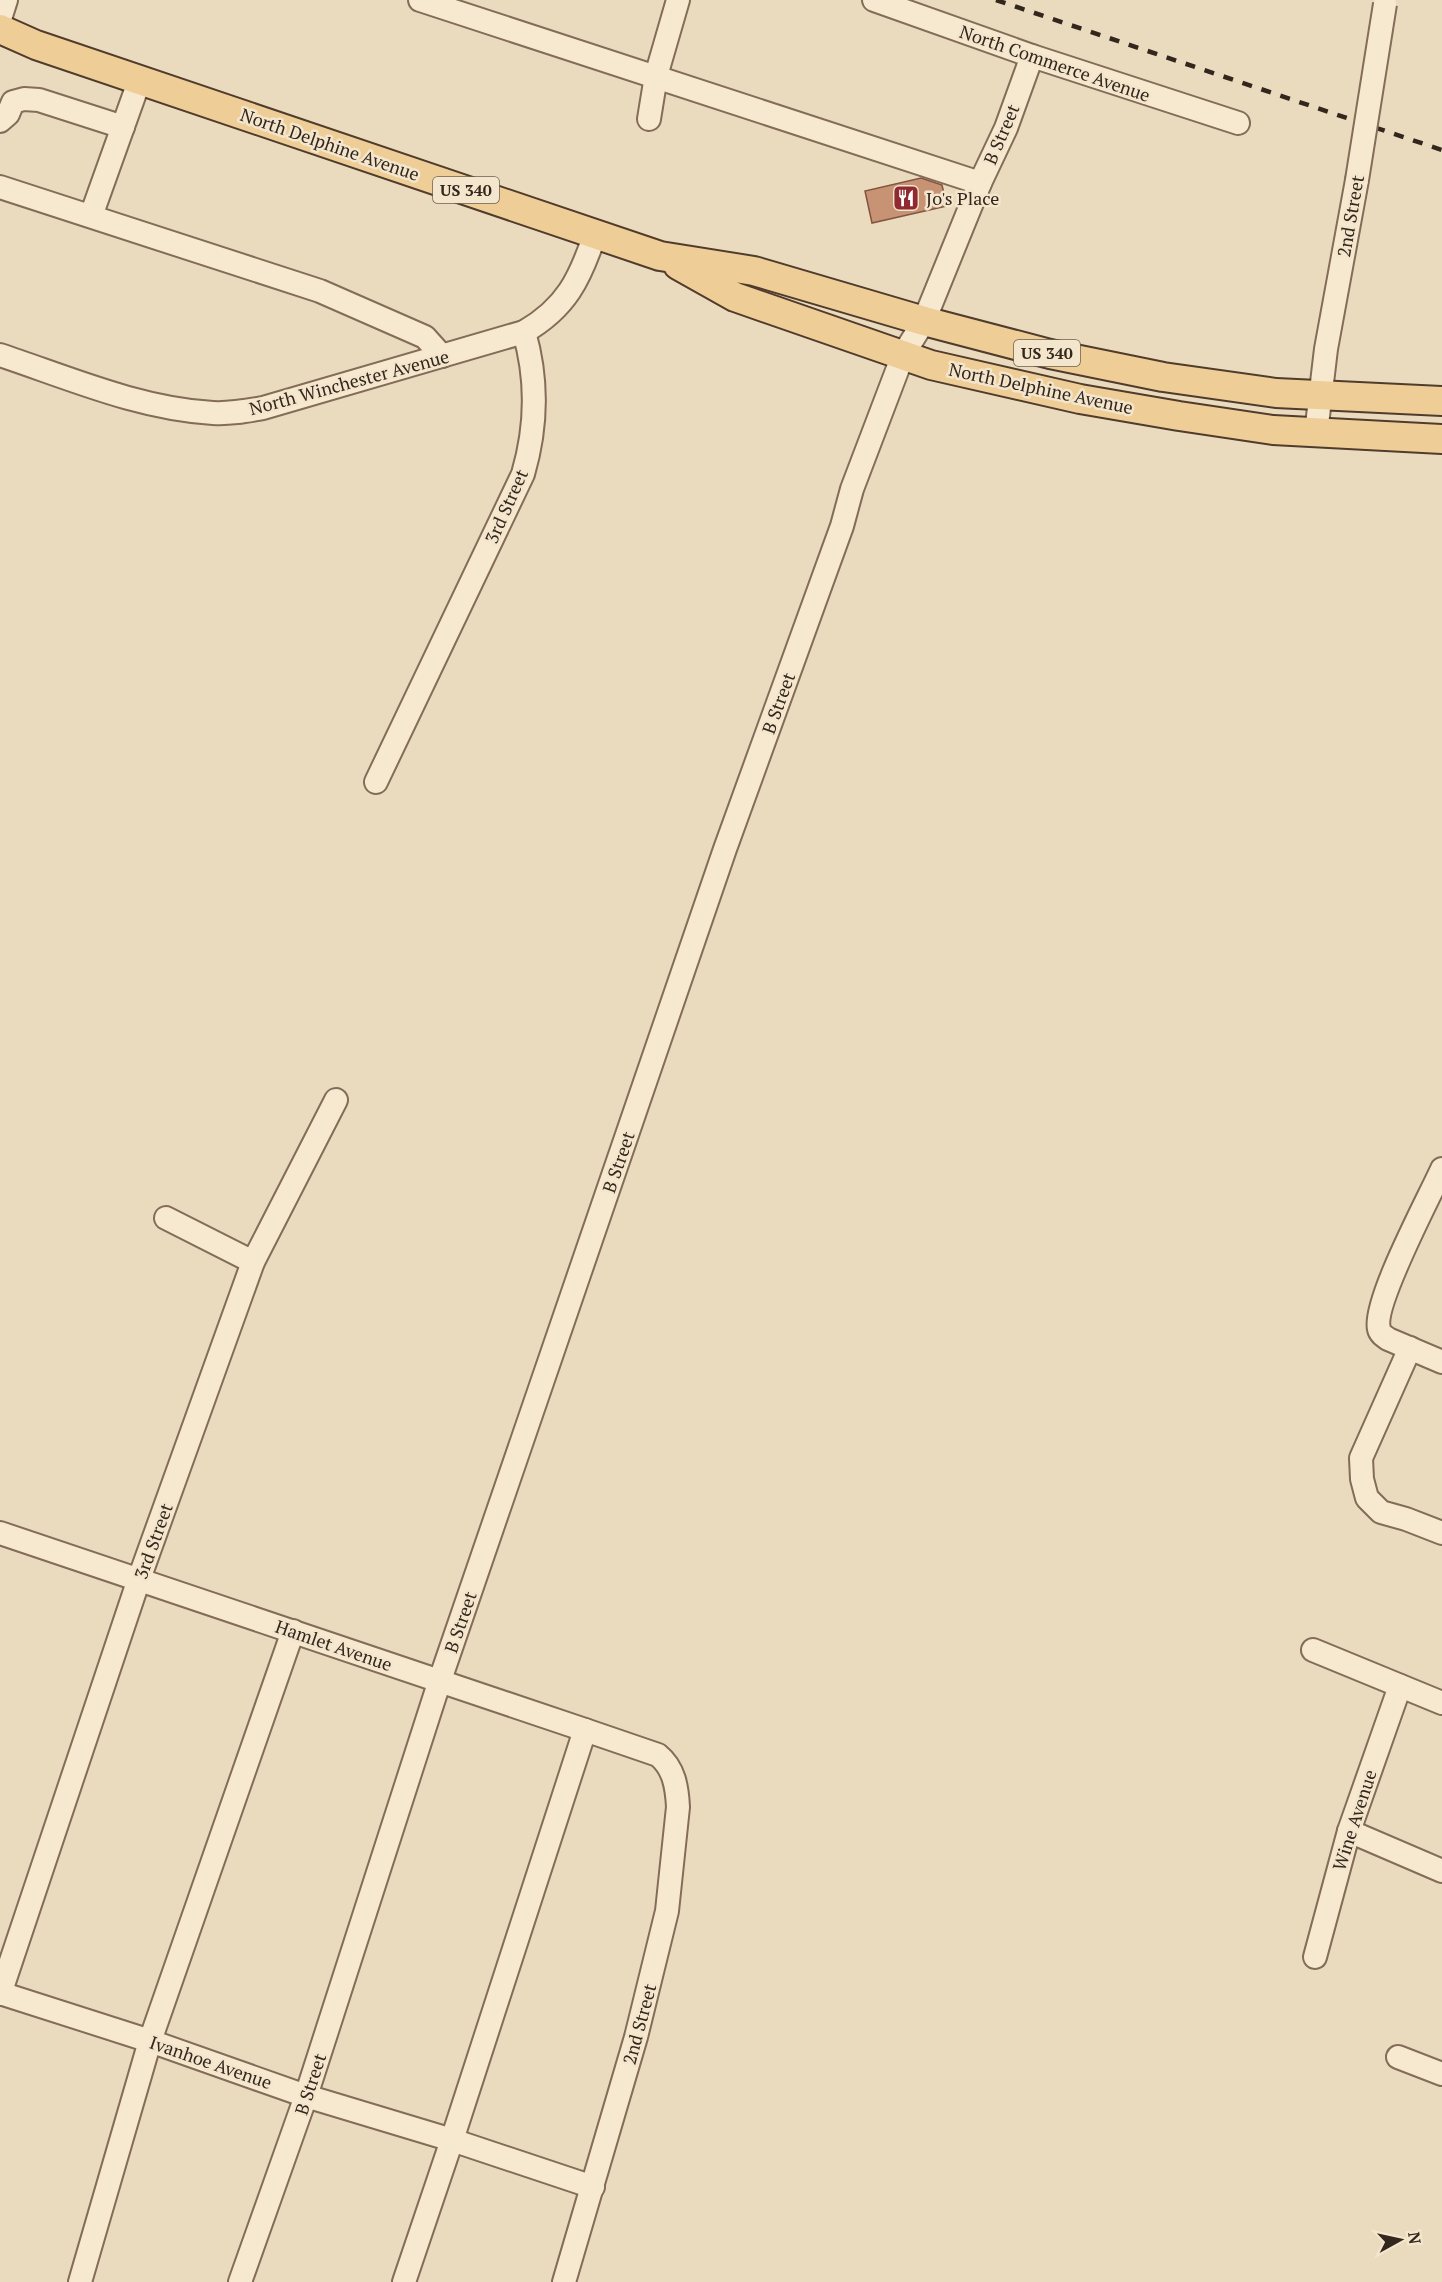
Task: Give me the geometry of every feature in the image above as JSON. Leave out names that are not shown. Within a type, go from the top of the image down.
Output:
[{"type":"main road","name":"North Delphine Avenue","points":[[0,29],[36,45],[660,256],[754,271],[924,321],[1050,354],[1163,377],[1276,393],[1442,401]]},
{"type":"main road","name":"North Delphine Avenue","points":[[660,256],[735,297],[931,365],[1080,399],[1272,430],[1442,439]]},
{"type":"street","points":[[0,19],[6,0]]},
{"type":"street","points":[[420,0],[980,183]]},
{"type":"street","points":[[649,119],[656,76],[678,0]]},
{"type":"street","name":"North Commerce Avenue","points":[[874,0],[1032,56],[1238,123]]},
{"type":"street","name":"2nd Street","points":[[1316,433],[1326,349],[1357,180],[1385,2]]},
{"type":"street","name":"B Street","points":[[240,2282],[306,2096],[440,1680],[725,849],[842,526],[852,489],[903,355],[924,321],[980,183],[1006,128],[1032,56]]},
{"type":"street","points":[[91,216],[140,79]]},
{"type":"street","points":[[0,121],[8,114],[13,102],[24,99],[39,100],[123,128]]},
{"type":"street","points":[[0,187],[320,291],[424,337],[442,356]]},
{"type":"street","points":[[524,332],[559,307],[579,276],[595,234]]},
{"type":"street","name":"North Winchester Avenue","points":[[0,355],[152,404],[212,413],[229,413],[263,408],[524,332]]},
{"type":"street","name":"3rd Street","points":[[376,782],[523,474],[530,449],[536,410],[534,377],[524,332]]},
{"type":"street","name":"3rd Street","points":[[0,1993],[139,1579],[254,1262],[336,1100]]},
{"type":"street","points":[[1442,1169],[1436,1199],[1383,1297],[1378,1327],[1388,1339],[1442,1362]]},
{"type":"street","points":[[166,1218],[254,1262]]},
{"type":"street","points":[[1410,1348],[1360,1458],[1362,1479],[1367,1498],[1380,1512],[1442,1533]]},
{"type":"street","name":"Hamlet Avenue","points":[[0,1533],[440,1680],[658,1755],[666,1761]]},
{"type":"street","points":[[80,2282],[150,2041],[293,1631]]},
{"type":"street","points":[[1313,1650],[1442,1703]]},
{"type":"street","name":"Wine Avenue","points":[[1315,1957],[1349,1831],[1400,1686]]},
{"type":"street","points":[[404,2282],[585,1730]]},
{"type":"street","name":"2nd Street","points":[[564,2282],[636,2037],[667,1911],[678,1807],[675,1785],[666,1761]]},
{"type":"street","points":[[1349,1831],[1442,1871]]},
{"type":"street","name":"Ivanhoe Avenue","points":[[0,1993],[150,2041],[306,2096],[452,2140],[593,2187]]},
{"type":"street","points":[[1398,2057],[1442,2074]]},
{"type":"building","points":[[921,178],[942,185],[947,206],[872,223],[865,191]]},
{"type":"railway","points":[[996,0],[1442,150]]},
{"type":"place","name":"Jo's Place","points":[[906,198]]}]
